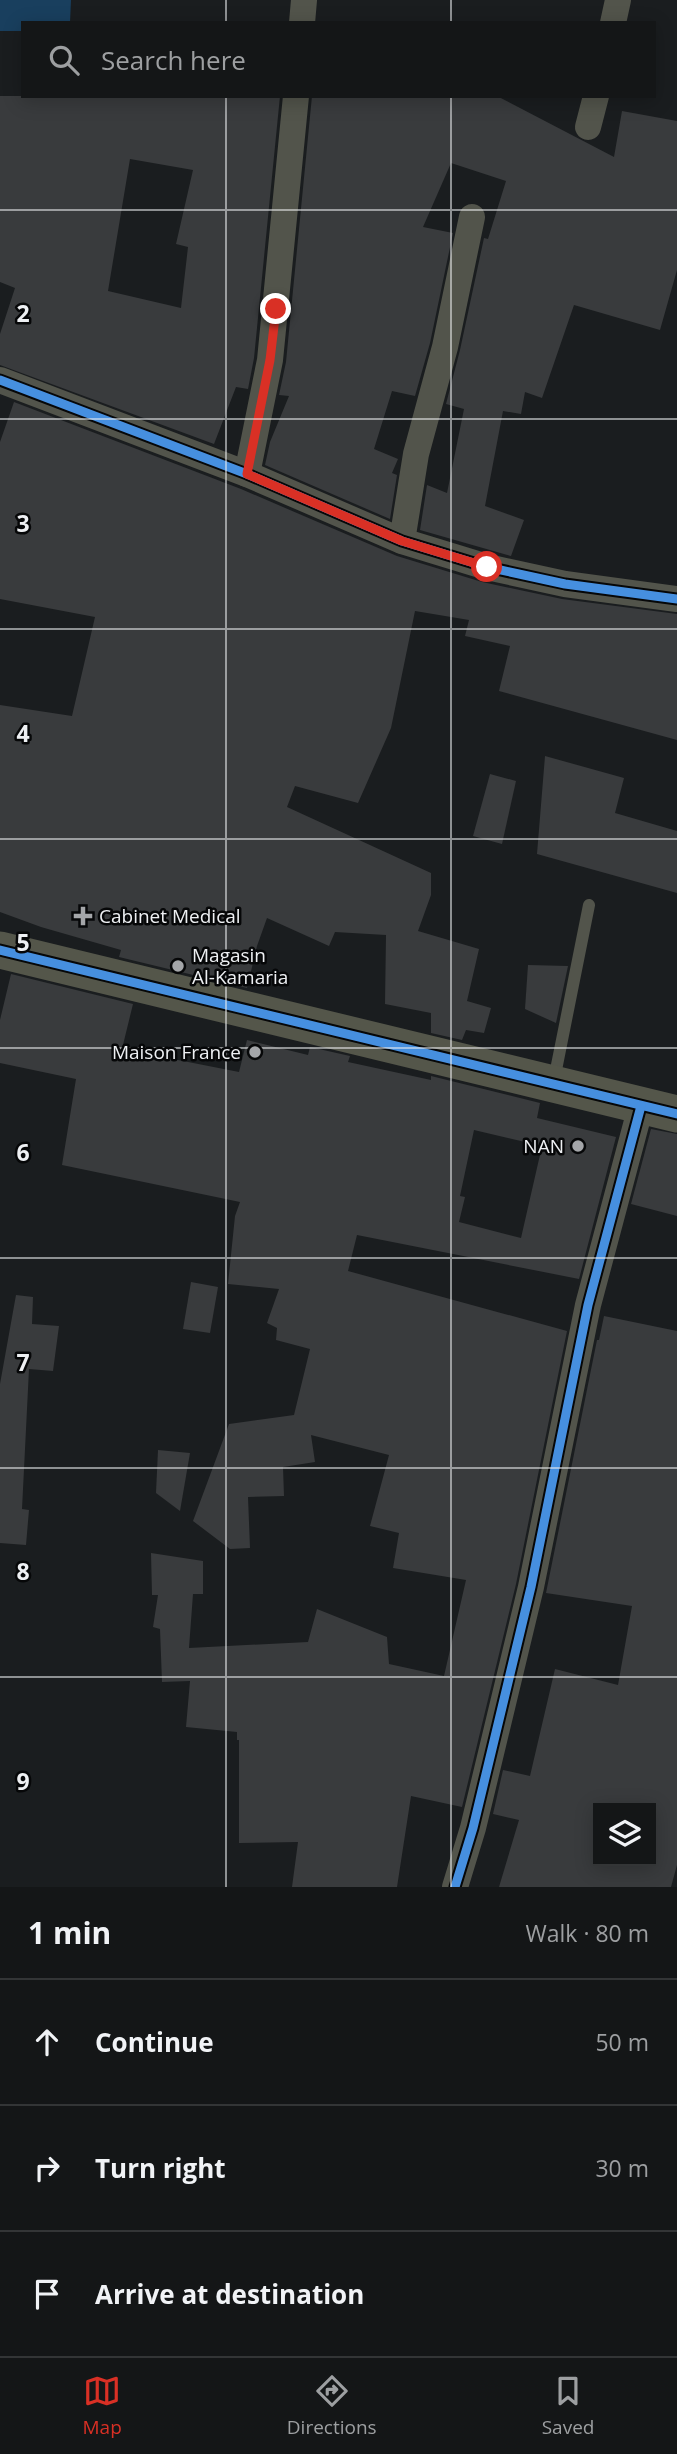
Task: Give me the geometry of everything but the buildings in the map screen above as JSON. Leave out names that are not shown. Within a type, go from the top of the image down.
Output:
[{"type":"street","points":[[302,21],[304,0]]},
{"type":"street","points":[[613,21],[618,0]]},
{"type":"street","points":[[247,474],[272,347],[296,98]]},
{"type":"street","points":[[589,127],[596,98]]},
{"type":"street","points":[[402,541],[416,454],[445,347],[472,217]]},
{"type":"street","points":[[0,380],[247,474],[402,541],[487,567],[565,584],[677,599]]},
{"type":"street","points":[[0,950],[677,1114]]},
{"type":"street","points":[[455,1887],[473,1828],[531,1587],[588,1305],[641,1106]]},
{"type":"lane","points":[[553,1083],[589,905]]},
{"type":"shaded area","points":[[0,0],[71,0],[70,21],[21,21],[21,31],[0,31]]},
{"type":"cycle path","points":[[0,380],[247,474],[402,541],[487,567],[565,584],[677,599]]},
{"type":"cycle path","points":[[0,950],[677,1114]]},
{"type":"cycle path","points":[[455,1887],[473,1828],[531,1587],[588,1305],[641,1106]]},
{"type":"place","name":"Cabinet Medical","points":[[83,916]]},
{"type":"place","name":"Magasin Al-Kamaria","points":[[178,966]]},
{"type":"place","name":"Maison France","points":[[255,1052]]},
{"type":"place","name":"NAN","points":[[578,1146]]},
{"type":"route","points":[[276,309],[270,360],[247,474],[402,541],[487,567]]}]
